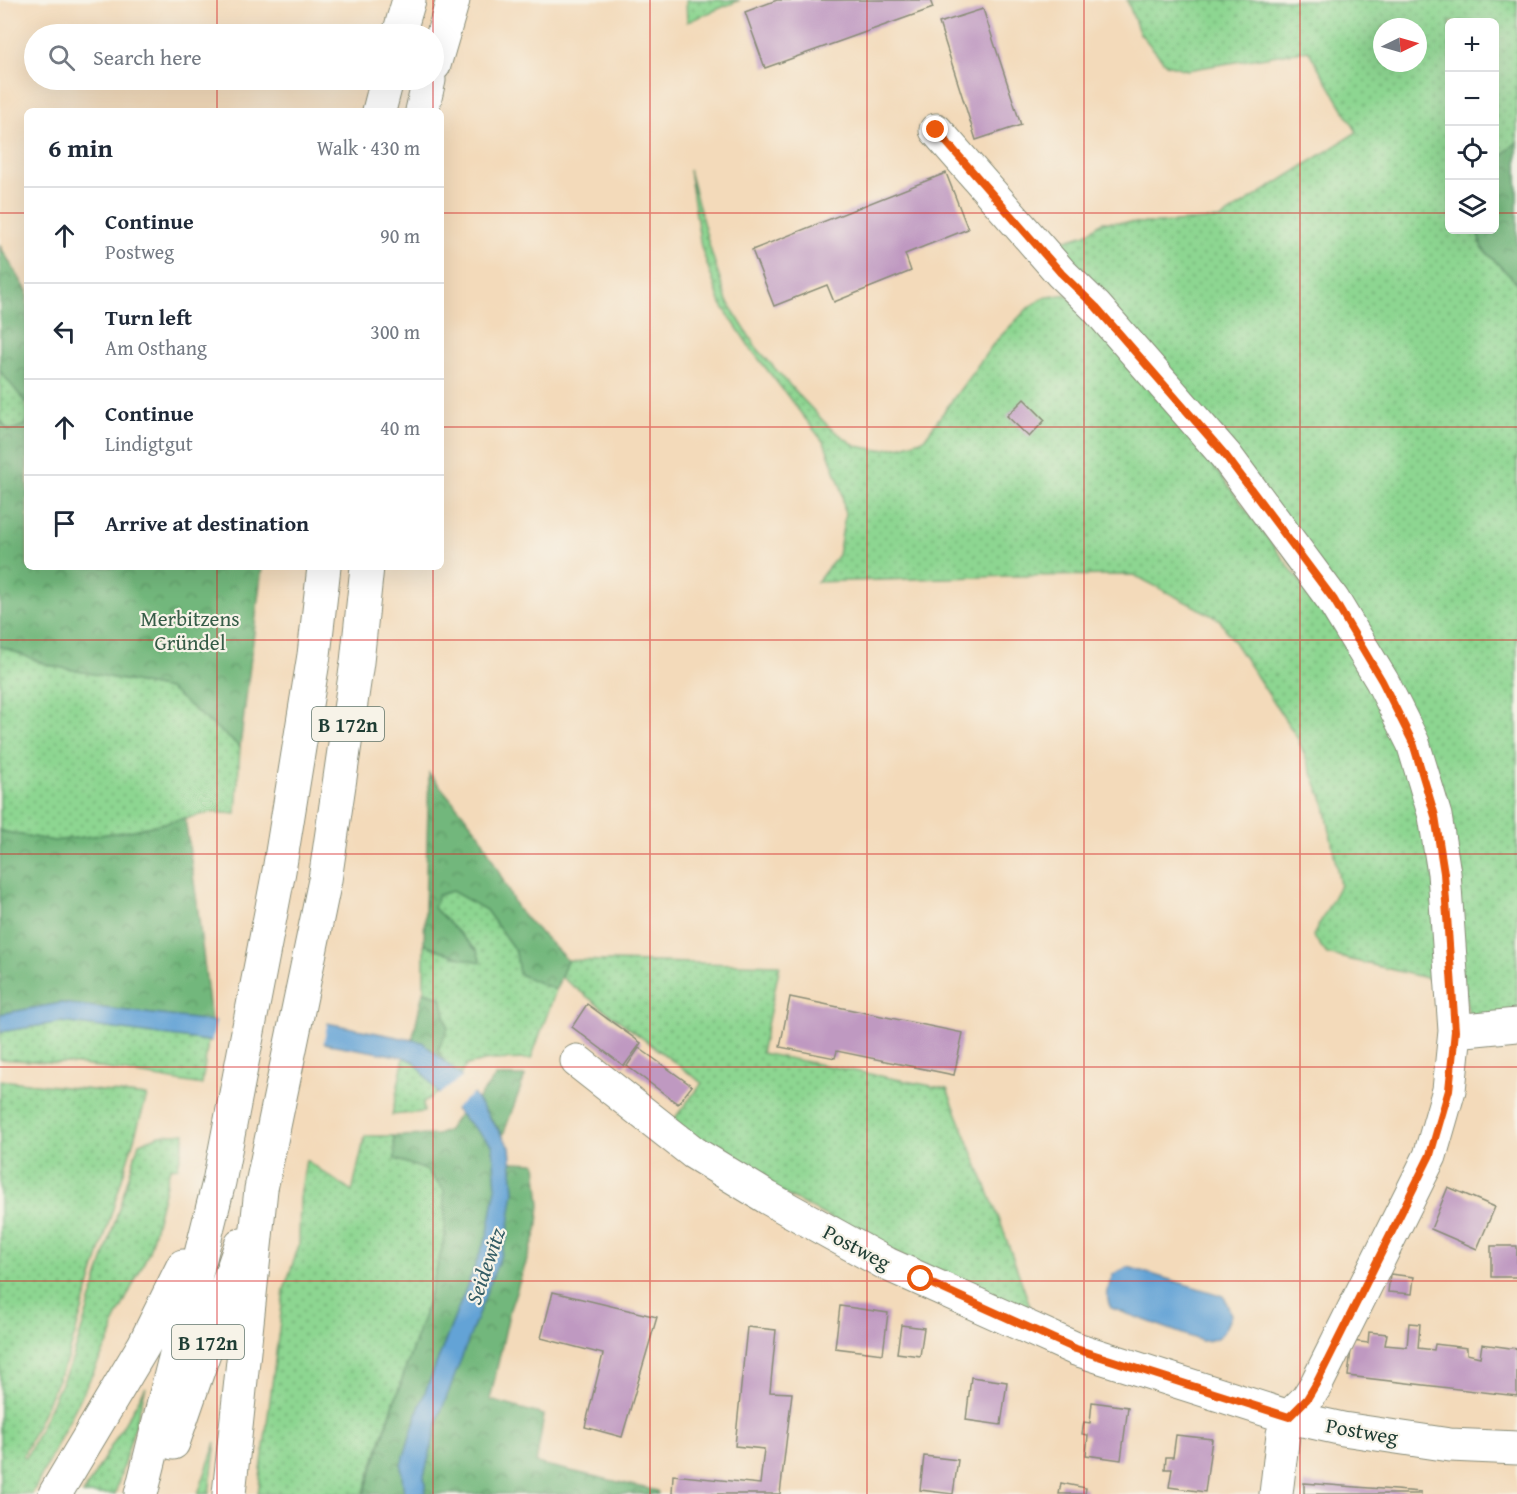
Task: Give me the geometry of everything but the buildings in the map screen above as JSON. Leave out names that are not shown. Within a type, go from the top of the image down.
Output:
[{"type":"main road","points":[[402,24],[409,0]]},
{"type":"main road","points":[[444,31],[453,0]]},
{"type":"main road","points":[[380,108],[384,90]]},
{"type":"main road","points":[[423,108],[427,90]]},
{"type":"main road","points":[[936,130],[1061,273],[1096,307],[1226,456],[1334,600],[1382,681],[1413,743],[1435,816],[1444,873],[1455,1031],[1449,1090],[1430,1155],[1316,1384],[1307,1399],[1289,1417],[1283,1434],[1276,1494]]},
{"type":"main road","name":"B 172n","points":[[141,1494],[219,1182],[279,871],[314,655],[324,570]]},
{"type":"main road","name":"B 172n","points":[[229,1494],[261,1190],[325,880],[357,662],[367,570]]},
{"type":"main road","points":[[1455,1031],[1517,1025]]},
{"type":"main road","name":"Postweg","points":[[578,1061],[694,1153],[768,1198],[887,1264],[1076,1349],[1289,1417],[1343,1429],[1449,1445],[1517,1448]]},
{"type":"main road","points":[[55,1494],[113,1398],[175,1285],[219,1182]]},
{"type":"main road","name":"B 172n","points":[[156,1494],[261,1190]]},
{"type":"green space","points":[[686,0],[740,0],[687,22]]},
{"type":"green space","points":[[1127,0],[1517,0],[1517,142],[1499,158],[1499,18],[1445,18],[1445,234],[1478,234],[1482,248],[1517,283],[1517,1017],[1470,1020],[1417,737],[1051,250],[1060,242],[1086,234],[1102,222],[1158,223],[1220,219],[1357,132],[1308,50],[1187,70],[1166,64],[1139,32]]},
{"type":"green space","points":[[1517,142],[1517,283],[1482,248],[1478,234],[1499,234],[1499,158]]},
{"type":"green space","points":[[689,170],[727,301],[756,347],[794,390],[829,427],[856,446],[879,450],[924,439],[994,343],[1028,308],[1043,298],[1066,294],[1219,458],[1373,681],[1429,815],[1443,982],[1327,954],[1313,936],[1340,885],[1325,805],[1298,739],[1219,619],[1134,575],[817,582],[838,555],[845,516],[841,487],[825,444],[751,349],[721,304],[701,247]]},
{"type":"green space","points":[[0,246],[24,286],[24,400],[0,371]]},
{"type":"green space","points":[[0,371],[24,401],[24,425],[9,431],[0,420]]},
{"type":"green space","name":"Merbitzens Gründel","points":[[0,420],[9,431],[24,425],[24,570],[262,570],[240,747],[169,689],[48,665],[0,646]]},
{"type":"green space","points":[[0,646],[48,665],[169,689],[240,747],[236,814],[213,812],[130,831],[54,841],[0,831]]},
{"type":"green space","points":[[429,773],[479,833],[518,910],[567,960],[556,990],[519,974],[516,952],[486,910],[452,891],[438,895],[434,908],[477,951],[481,962],[461,958],[424,944]]},
{"type":"green space","points":[[185,818],[211,1021],[61,1003],[0,1014],[0,831],[54,841],[130,831]]},
{"type":"green space","points":[[452,891],[486,910],[516,952],[519,974],[556,990],[531,1059],[489,1060],[467,1065],[460,1075],[446,1064],[438,1050],[448,1028],[441,997],[424,992],[424,944],[461,958],[477,951],[434,908],[438,895]]},
{"type":"green space","points":[[567,960],[780,965],[761,1053],[947,1089],[1000,1221],[1030,1306],[1022,1312],[920,1265],[771,1187],[671,1123],[702,1083],[561,977]]},
{"type":"green space","points":[[423,992],[441,997],[448,1028],[438,1050],[446,1064],[422,1042],[412,1041]]},
{"type":"green space","points":[[62,1022],[208,1041],[202,1085],[77,1064],[0,1059],[0,1032]]},
{"type":"green space","points":[[404,1057],[415,1062],[438,1093],[423,1102],[424,1112],[392,1115]]},
{"type":"green space","points":[[496,1076],[525,1076],[503,1135],[477,1100]]},
{"type":"green space","points":[[0,1080],[147,1096],[68,1357],[23,1456],[26,1458],[73,1358],[139,1143],[160,1135],[185,1133],[178,1167],[170,1168],[149,1252],[114,1323],[113,1333],[32,1494],[0,1494]]},
{"type":"green space","points":[[459,1114],[493,1146],[496,1188],[488,1233],[418,1410],[401,1466],[404,1494],[364,1494],[427,1305],[445,1237],[444,1190],[426,1170],[395,1159],[394,1136],[438,1135],[448,1130]]},
{"type":"green space","points":[[365,1136],[394,1136],[395,1159],[426,1170],[444,1190],[445,1237],[427,1305],[363,1494],[258,1494],[284,1290],[299,1245],[300,1197],[306,1160],[352,1192]]},
{"type":"green space","points":[[511,1162],[536,1163],[540,1205],[537,1231],[510,1309],[490,1400],[544,1415],[536,1463],[658,1491],[658,1494],[426,1494],[424,1476],[439,1417],[514,1191]]},
{"type":"green space","points":[[146,1387],[115,1494],[83,1494]]},
{"type":"green space","points":[[216,1442],[209,1494],[198,1494]]},
{"type":"water","name":"Seidewitz","points":[[61,1003],[211,1021],[322,1022],[422,1042],[460,1075],[510,1147],[514,1191],[507,1239],[439,1417],[424,1476],[426,1494],[404,1494],[401,1466],[418,1410],[488,1233],[496,1188],[493,1146],[438,1093],[415,1062],[404,1057],[317,1042],[208,1041],[62,1022],[0,1032],[0,1014]]},
{"type":"water","points":[[1128,1267],[1224,1296],[1231,1315],[1224,1331],[1214,1339],[1202,1341],[1111,1308],[1108,1295],[1113,1274]]},
{"type":"pier","points":[[217,1018],[328,1020],[323,1046],[211,1044]]},
{"type":"pier","points":[[464,1076],[475,1092],[453,1112],[437,1096]]},
{"type":"route","points":[[921,1279],[1076,1349],[1289,1417],[1307,1399],[1316,1384],[1430,1155],[1449,1090],[1455,1031],[1444,873],[1435,816],[1413,743],[1382,681],[1334,600],[1226,456],[1096,307],[1061,273],[936,130]]}]
